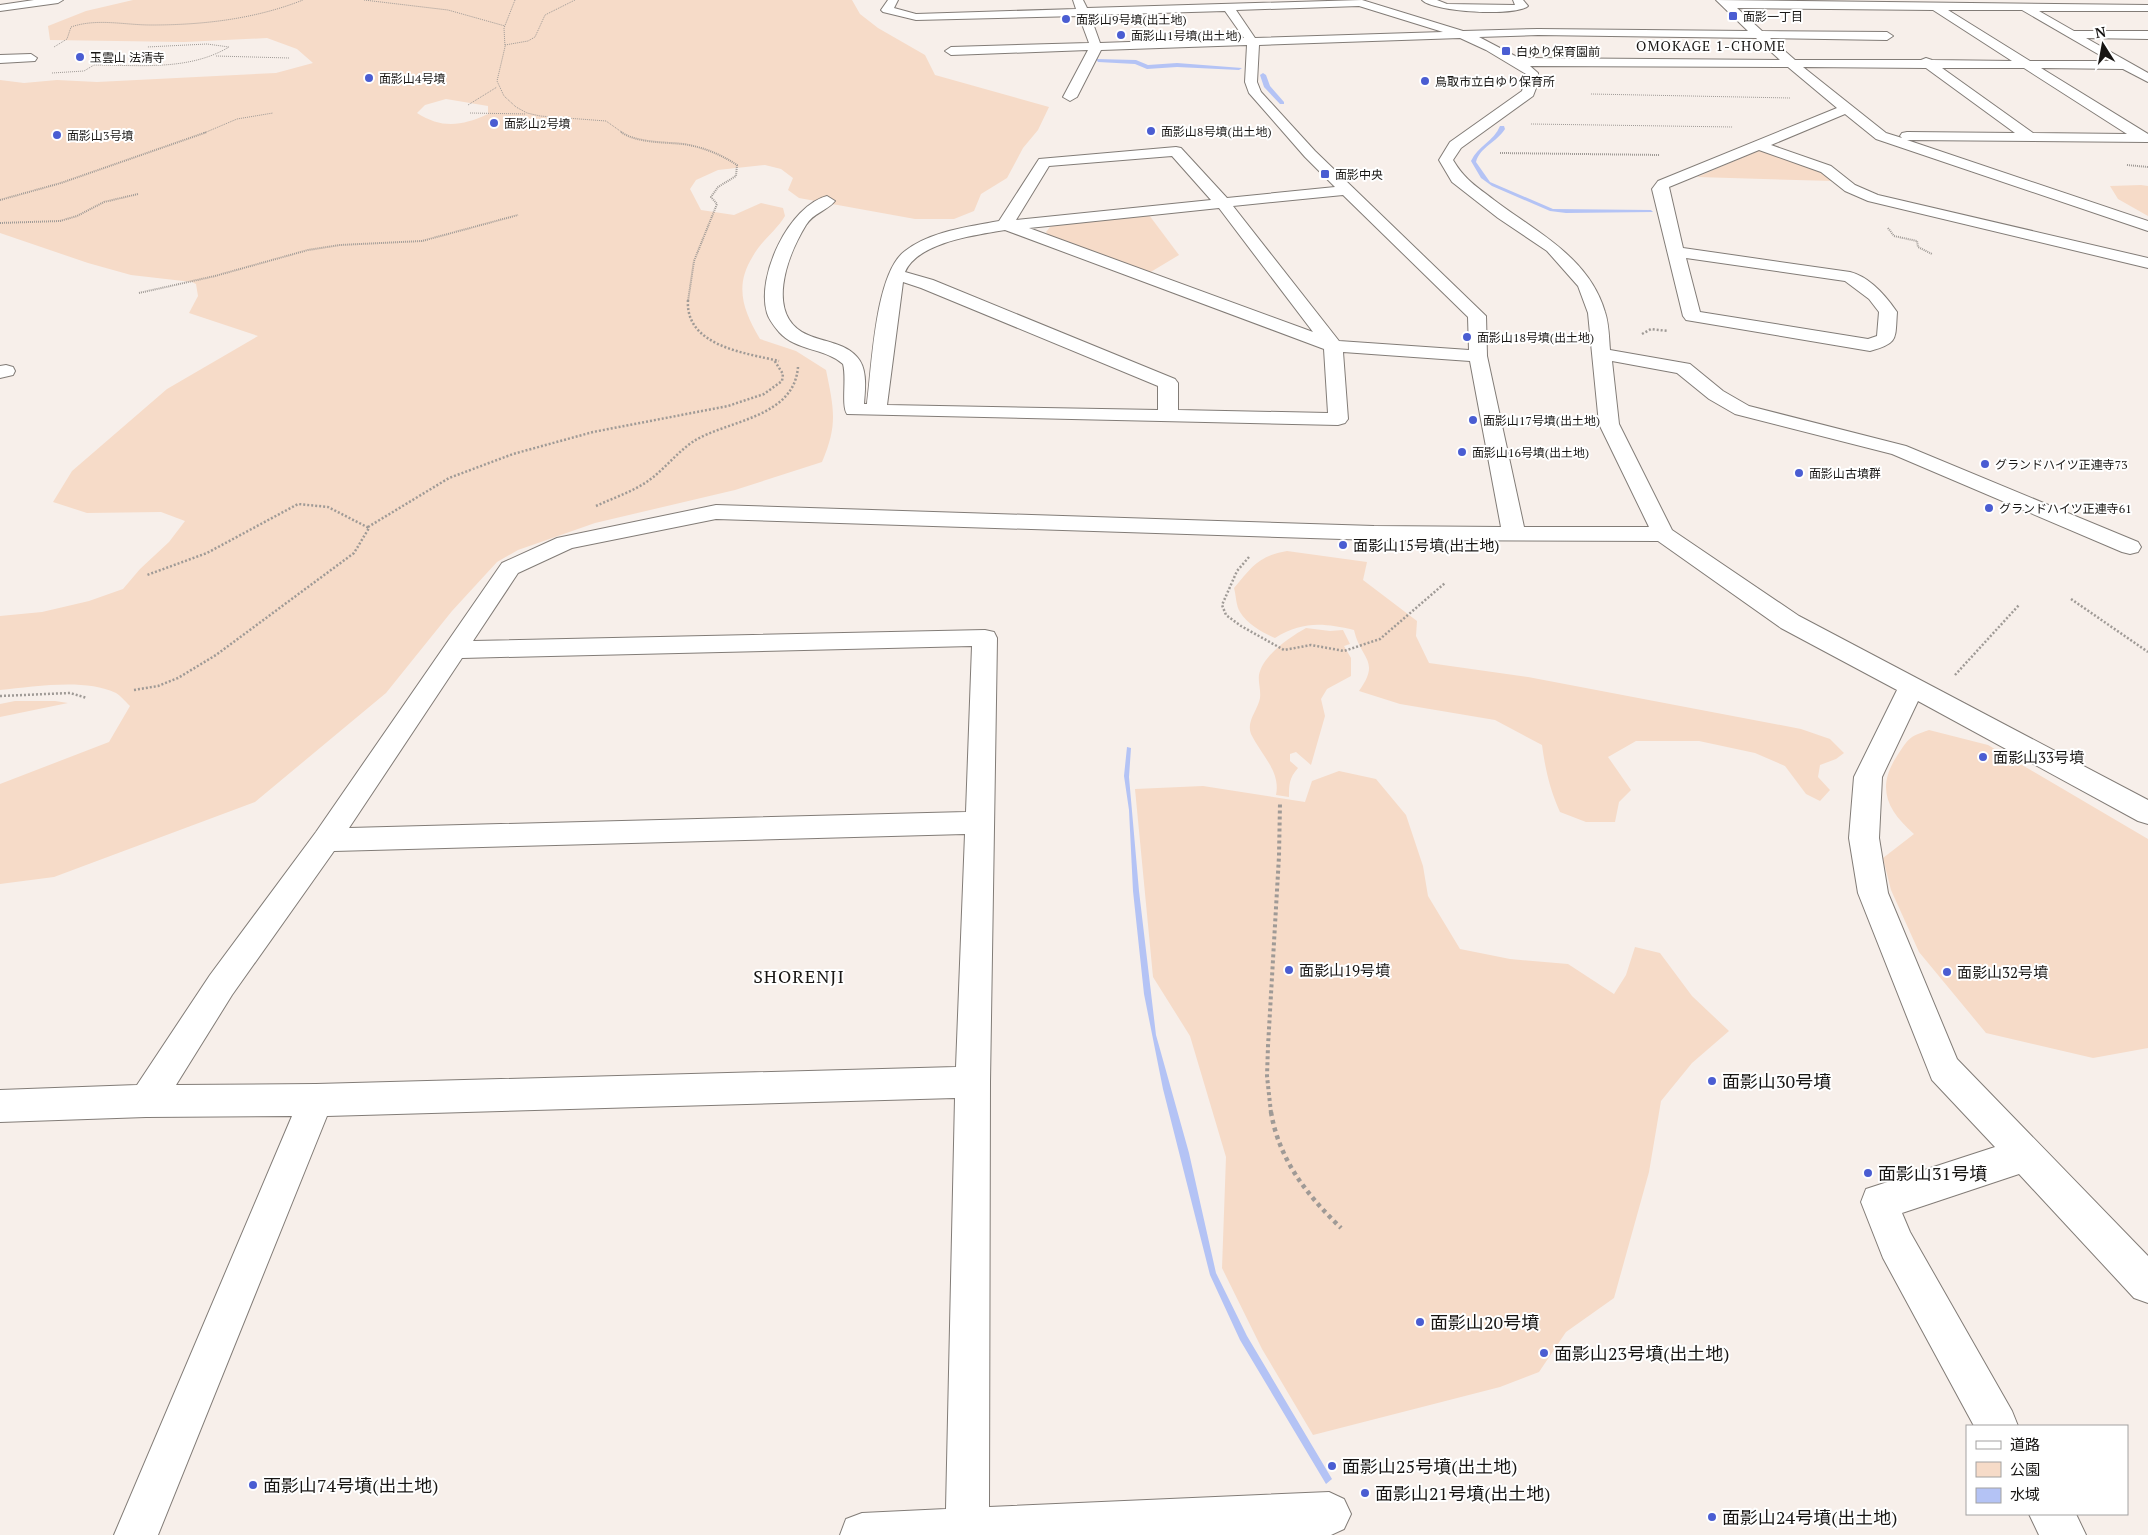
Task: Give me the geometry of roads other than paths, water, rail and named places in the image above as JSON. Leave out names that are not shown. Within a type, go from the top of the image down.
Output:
[{"type":"street","points":[[0,8],[58,0]]},
{"type":"street","points":[[893,0],[887,10],[916,17],[1361,3]]},
{"type":"street","points":[[1070,98],[1096,48],[1078,0]]},
{"type":"street","points":[[1348,0],[1408,16],[1462,36],[1517,62],[1532,73],[1532,83],[1528,93],[1455,145],[1446,160],[1457,179],[1504,215],[1552,248],[1586,285],[1597,313],[1609,424],[1663,534],[1790,622],[2148,813]]},
{"type":"street","points":[[1427,0],[1446,8],[1515,8],[1522,6],[1518,0]]},
{"type":"street","points":[[2012,0],[2148,78]]},
{"type":"street","points":[[1724,3],[1846,6],[2148,8]]},
{"type":"street","points":[[1724,3],[1790,63],[1881,136],[2148,226]]},
{"type":"street","points":[[1846,6],[1859,16]]},
{"type":"street","points":[[1228,7],[1253,42],[1251,82],[1256,94],[1310,154],[1477,316],[1478,356],[1514,534]]},
{"type":"street","points":[[1936,7],[2146,138]]},
{"type":"street","points":[[951,51],[1096,48],[1538,32],[1890,38],[1873,26]]},
{"type":"street","points":[[2074,34],[2148,35]]},
{"type":"street","points":[[1908,50],[2030,137]]},
{"type":"street","points":[[0,59],[31,58]]},
{"type":"street","points":[[1517,62],[2125,65]]},
{"type":"street","points":[[1676,252],[1850,277],[1875,295],[1888,312],[1886,339],[1870,345],[1692,316],[1660,189],[1663,184],[1802,128],[1839,104]]},
{"type":"street","points":[[1881,136],[2146,138]]},
{"type":"street","points":[[1759,145],[1826,169],[1850,188],[1873,198],[2148,263]]},
{"type":"street","points":[[827,201],[808,212],[797,227],[780,261],[775,287],[775,312],[787,330],[807,342],[850,359],[854,366],[854,410],[1338,419],[1333,346],[1222,202],[1176,151],[1044,162],[1009,216],[1006,225]]},
{"type":"street","points":[[876,410],[891,297],[900,266],[933,242],[960,234],[1006,225],[1346,190]]},
{"type":"street","points":[[1006,225],[1333,346],[1478,356]]},
{"type":"street","points":[[897,275],[927,284],[1168,383],[1168,415]]},
{"type":"street","points":[[1602,354],[1683,368],[1716,395],[1742,410],[1899,450],[2130,547]]},
{"type":"street","points":[[146,1101],[221,985],[326,840],[510,568],[565,543],[716,512],[1374,533],[1663,534]]},
{"type":"street","points":[[454,650],[985,638],[973,1082],[967,1531]]},
{"type":"street","points":[[1922,694],[1868,777],[1864,838],[1873,893],[1909,978],[1944,1069],[2148,1284]]},
{"type":"street","points":[[326,840],[980,823]]},
{"type":"street","points":[[0,1106],[146,1101],[316,1100],[973,1082]]},
{"type":"street","points":[[136,1535],[316,1100]]},
{"type":"street","points":[[1996,1425],[1896,1245],[1879,1202],[2025,1154]]},
{"type":"street","points":[[862,1535],[1329,1514]]},
{"type":"street","points":[[2052,1515],[2064,1535]]},
{"type":"water","points":[[1500,126],[1504,126],[1505,129],[1502,134],[1481,152],[1476,162],[1490,182],[1553,209],[1651,210],[1653,212],[1566,213],[1550,211],[1492,186],[1481,178],[1471,161],[1478,151],[1494,136]]},
{"type":"water","points":[[1127,747],[1131,748],[1129,777],[1139,891],[1156,1035],[1189,1153],[1216,1273],[1247,1336],[1332,1479],[1326,1484],[1240,1340],[1210,1275],[1163,1089],[1144,994],[1133,891],[1129,810],[1124,776]]},
{"type":"waterway","points":[[1098,60],[1136,62],[1147,67],[1177,65],[1239,68]]},
{"type":"waterway","points":[[1263,75],[1267,87],[1282,103]]},
{"type":"place","name":"面影一丁目","points":[[1733,16]]},
{"type":"place","name":"面影山9号墳(出土地)","points":[[1066,19]]},
{"type":"place","name":"面影山1号墳(出土地)","points":[[1121,35]]},
{"type":"place","name":"白ゆり保育園前","points":[[1506,51]]},
{"type":"place","name":"玉雲山 法清寺","points":[[80,57]]},
{"type":"place","name":"面影山4号墳","points":[[369,78]]},
{"type":"place","name":"鳥取市立白ゆり保育所","points":[[1425,81]]},
{"type":"place","name":"面影山2号墳","points":[[494,123]]},
{"type":"place","name":"面影山8号墳(出土地)","points":[[1151,131]]},
{"type":"place","name":"面影山3号墳","points":[[57,135]]},
{"type":"place","name":"面影中央","points":[[1325,174]]},
{"type":"place","name":"面影山18号墳(出土地)","points":[[1467,337]]},
{"type":"place","name":"面影山17号墳(出土地)","points":[[1473,420]]},
{"type":"place","name":"面影山16号墳(出土地)","points":[[1462,452]]},
{"type":"place","name":"グランドハイツ正連寺73","points":[[1985,464]]},
{"type":"place","name":"面影山古墳群","points":[[1799,473]]},
{"type":"place","name":"グランドハイツ正連寺61","points":[[1989,508]]},
{"type":"place","name":"面影山15号墳(出土地)","points":[[1343,545]]},
{"type":"place","name":"面影山33号墳","points":[[1983,757]]},
{"type":"place","name":"面影山19号墳","points":[[1289,970]]},
{"type":"place","name":"面影山32号墳","points":[[1947,972]]},
{"type":"place","name":"面影山30号墳","points":[[1712,1081]]},
{"type":"place","name":"面影山31号墳","points":[[1868,1173]]},
{"type":"place","name":"面影山20号墳","points":[[1420,1322]]},
{"type":"place","name":"面影山23号墳(出土地)","points":[[1544,1353]]},
{"type":"place","name":"面影山25号墳(出土地)","points":[[1332,1466]]},
{"type":"place","name":"面影山74号墳(出土地)","points":[[253,1485]]},
{"type":"place","name":"面影山21号墳(出土地)","points":[[1365,1493]]},
{"type":"place","name":"面影山24号墳(出土地)","points":[[1712,1517]]},
{"type":"district","name":"OMOKAGE 1-CHOME","points":[[1711,45]]},
{"type":"district","name":"SHORENJI","points":[[799,976]]}]
